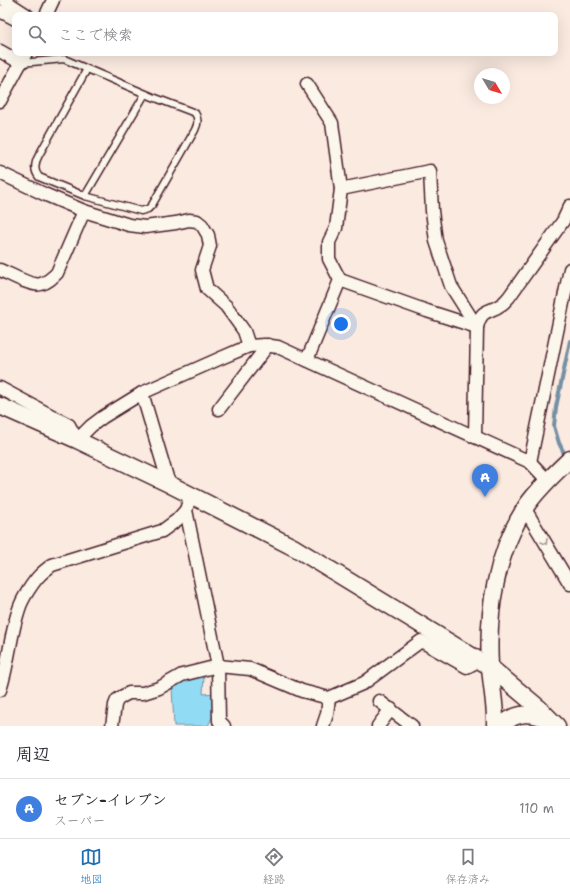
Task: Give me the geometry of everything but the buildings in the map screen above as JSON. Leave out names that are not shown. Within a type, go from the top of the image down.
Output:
[{"type":"street","points":[[5,0],[22,12]]},
{"type":"street","points":[[47,12],[53,0]]},
{"type":"street","points":[[0,11],[12,17]]},
{"type":"street","points":[[0,51],[12,54]]},
{"type":"street","points":[[0,101],[24,58]]},
{"type":"street","points":[[307,84],[332,123],[341,189],[336,228],[330,242],[329,259],[340,280],[477,327]]},
{"type":"street","points":[[341,189],[430,171],[432,211],[436,241],[451,286],[477,327]]},
{"type":"street","points":[[0,173],[84,211],[129,225],[146,227],[189,220],[197,221],[202,225],[208,234],[210,246],[202,270],[206,289],[226,306],[244,332],[249,346]]},
{"type":"street","points":[[475,437],[477,327],[479,318],[485,312],[503,304],[509,297],[562,221],[570,206]]},
{"type":"street","points":[[0,270],[33,284],[40,285],[49,280],[57,273],[84,211]]},
{"type":"street","points":[[530,462],[570,269]]},
{"type":"street","points":[[307,360],[340,280]]},
{"type":"street","points":[[219,409],[268,345]]},
{"type":"street","points":[[77,440],[91,426],[103,417],[142,393],[249,346],[268,345],[278,347],[530,462],[547,480]]},
{"type":"street","points":[[0,388],[69,425],[77,440]]},
{"type":"street","points":[[142,393],[169,484]]},
{"type":"street","points":[[0,406],[77,440],[191,494],[295,548],[485,664],[539,708],[554,723]]},
{"type":"street","points":[[495,726],[494,702],[485,664],[489,642],[490,618],[494,589],[500,564],[512,531],[525,509],[547,480],[570,458]]},
{"type":"street","points":[[0,690],[5,676],[11,640],[19,608],[24,597],[40,576],[52,565],[162,531],[177,520],[186,510],[191,494]]},
{"type":"street","points":[[525,509],[570,584]]},
{"type":"street","points":[[186,510],[218,666],[218,721],[224,726]]},
{"type":"street","points":[[112,726],[115,705],[117,700],[123,696],[129,693],[143,693],[159,688],[182,675],[195,673],[218,666],[250,669],[302,691],[329,698],[364,683],[421,641],[467,667],[485,664]]},
{"type":"street","points":[[323,726],[327,714],[329,698]]},
{"type":"street","points":[[379,701],[412,726]]},
{"type":"street","points":[[378,726],[391,710]]},
{"type":"street","points":[[502,726],[516,716],[526,714],[537,715],[554,723]]},
{"type":"lane","points":[[24,58],[64,59],[145,94],[195,113],[198,116],[198,124],[188,144],[152,205],[148,209],[141,211],[135,210],[85,196],[39,176],[36,173],[36,161],[87,69]]},
{"type":"lane","points":[[85,196],[145,94]]},
{"type":"water","points":[[204,676],[203,694],[215,693],[214,713],[208,726],[174,726],[172,687],[190,677]]},
{"type":"waterway","points":[[566,457],[559,443],[554,426],[556,407],[570,341]]},
{"type":"place","name":"セブン-イレブン","points":[[485,497]]}]
